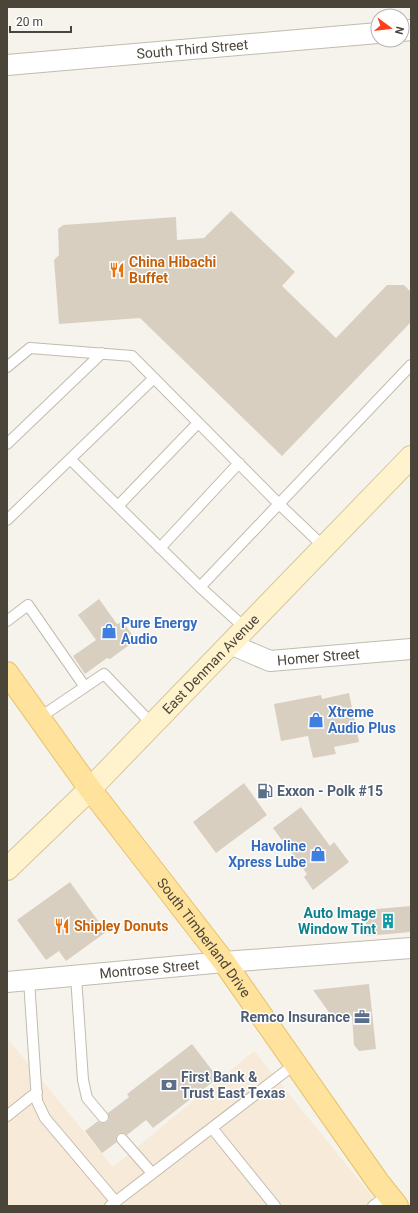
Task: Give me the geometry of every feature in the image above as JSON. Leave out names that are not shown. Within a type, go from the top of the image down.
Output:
[{"type":"main road","name":"East Denman Avenue","points":[[7,869],[90,789],[411,457]]},
{"type":"main road","name":"South Timberland Drive","points":[[7,673],[90,789],[224,962],[378,1182],[386,1202]]},
{"type":"street","name":"South Third Street","points":[[7,65],[370,34]]},
{"type":"street","name":"Homer Street","points":[[230,644],[270,661],[411,649]]},
{"type":"street","name":"Montrose Street","points":[[7,982],[224,962],[411,948]]},
{"type":"lane","points":[[7,367],[30,348],[132,356],[279,504],[324,547]]},
{"type":"lane","points":[[7,444],[102,353]]},
{"type":"lane","points":[[200,587],[411,365]]},
{"type":"lane","points":[[7,520],[154,378]]},
{"type":"lane","points":[[118,506],[198,423]]},
{"type":"lane","points":[[70,459],[200,587],[245,628]]},
{"type":"lane","points":[[160,548],[239,464]]},
{"type":"lane","points":[[7,621],[28,605],[85,687]]},
{"type":"lane","points":[[39,718],[104,674],[152,724]]},
{"type":"lane","points":[[76,976],[83,1080],[87,1098],[103,1117]]},
{"type":"lane","points":[[29,980],[37,1101],[45,1118],[113,1204],[296,1064]]},
{"type":"lane","points":[[7,1116],[36,1092]]},
{"type":"lane","points":[[212,1128],[275,1206]]},
{"type":"lane","points":[[122,1139],[152,1173]]},
{"type":"shaded area","points":[[7,1038],[113,1167],[254,1051],[380,1206],[7,1206]]},
{"type":"building","points":[[231,211],[295,272],[282,286],[336,338],[387,285],[404,285],[411,292],[411,322],[282,456],[140,318],[59,324],[54,260],[59,255],[58,229],[63,225],[176,217],[177,240],[204,238]]},
{"type":"building","name":"Pure Energy Audio","points":[[99,599],[117,624],[123,622],[136,640],[110,659],[107,658],[85,674],[73,656],[96,640],[78,615]]},
{"type":"building","name":"Xtreme Audio Plus","points":[[349,693],[359,742],[334,747],[336,754],[313,758],[308,736],[281,741],[274,704],[321,695],[322,699]]},
{"type":"building","points":[[244,783],[267,815],[216,853],[193,822]]},
{"type":"building","name":"Havoline Xpress Lube","points":[[301,807],[330,846],[334,842],[349,862],[313,890],[304,877],[307,874],[273,828]]},
{"type":"building","name":"Shipley Donuts","points":[[70,882],[106,932],[66,961],[59,951],[46,960],[17,920]]},
{"type":"building","name":"Auto Image Window Tint","points":[[411,906],[411,932],[367,936],[365,910]]},
{"type":"building","name":"Remco Insurance","points":[[369,984],[376,1049],[359,1051],[354,1045],[352,1016],[333,1018],[313,990]]},
{"type":"building","name":"First Bank & Trust East Texas","points":[[192,1044],[218,1078],[153,1128],[146,1120],[127,1135],[124,1133],[118,1134],[116,1137],[117,1142],[102,1153],[85,1131],[98,1121],[101,1123],[107,1122],[109,1119],[108,1113],[129,1097],[127,1094]]},
{"type":"place","name":"China Hibachi Buffet","points":[[117,270]]},
{"type":"place","name":"Pure Energy Audio","points":[[109,631]]},
{"type":"place","name":"Xtreme Audio Plus","points":[[316,720]]},
{"type":"place","name":"Exxon - Polk #15","points":[[265,791]]},
{"type":"place","name":"Havoline Xpress Lube","points":[[318,854]]},
{"type":"place","name":"Auto Image Window Tint","points":[[388,921]]},
{"type":"place","name":"Shipley Donuts","points":[[62,926]]},
{"type":"place","name":"Remco Insurance","points":[[362,1017]]},
{"type":"place","name":"First Bank & Trust East Texas","points":[[169,1085]]}]
